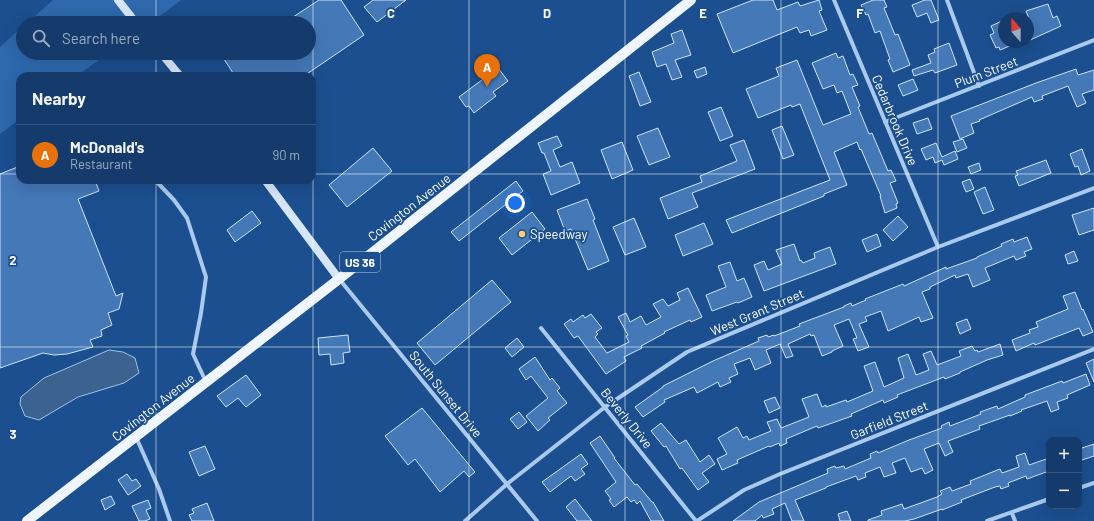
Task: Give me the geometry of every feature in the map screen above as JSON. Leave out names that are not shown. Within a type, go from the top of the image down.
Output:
[{"type":"main road","points":[[118,0],[131,16]]},
{"type":"main road","name":"Covington Avenue","points":[[27,521],[339,279],[691,0]]},
{"type":"main road","points":[[167,60],[177,72]]},
{"type":"main road","points":[[268,184],[339,279]]},
{"type":"street","name":"Cedarbrook Drive","points":[[834,0],[884,122],[938,246]]},
{"type":"street","points":[[947,0],[979,86]]},
{"type":"street","name":"Plum Street","points":[[884,122],[1094,40]]},
{"type":"street","points":[[159,184],[174,200],[187,218],[206,277],[202,313],[193,354],[206,382]]},
{"type":"street","name":"West Grant Street","points":[[465,521],[507,484],[605,408],[687,352],[938,246],[1094,188]]},
{"type":"street","name":"South Sunset Drive","points":[[339,279],[537,521]]},
{"type":"street","name":"Beverly Drive","points":[[542,328],[696,521]]},
{"type":"street","name":"Garfield Street","points":[[696,521],[744,490],[780,474],[1094,349]]},
{"type":"street","points":[[136,437],[159,489],[170,521]]},
{"type":"street","points":[[1082,487],[1094,483]]},
{"type":"street","points":[[987,521],[1046,500]]},
{"type":"street","points":[[1012,513],[1015,521]]},
{"type":"shaded area","points":[[53,0],[181,0],[160,16],[35,16]]},
{"type":"shaded area","points":[[16,32],[16,60],[99,60],[82,72],[16,72],[16,122],[0,134],[0,47]]},
{"type":"shaded area","points":[[109,350],[123,352],[135,358],[139,373],[124,383],[78,397],[39,420],[25,416],[20,404],[21,397],[44,378]]},
{"type":"building","points":[[319,0],[341,0],[364,35],[310,72],[232,72],[225,60],[316,60],[316,16],[295,16]]},
{"type":"building","points":[[373,0],[406,0],[377,22],[364,7]]},
{"type":"building","points":[[753,0],[773,0],[777,10],[798,2],[800,6],[819,0],[822,10],[819,11],[827,30],[811,36],[809,30],[800,33],[797,27],[733,53],[717,14]]},
{"type":"building","points":[[873,0],[884,0],[887,7],[884,8],[895,35],[898,34],[910,65],[893,72],[880,31],[875,33],[868,14],[866,15],[861,5]]},
{"type":"building","points":[[925,0],[931,0],[939,20],[931,23],[927,13],[917,17],[912,5]]},
{"type":"building","points":[[1048,4],[1053,18],[1057,16],[1061,26],[1034,38],[1034,12],[1026,11]]},
{"type":"building","points":[[998,23],[998,47],[996,48],[990,35],[994,33],[991,26]]},
{"type":"building","points":[[682,30],[691,55],[675,60],[682,77],[672,80],[666,64],[657,67],[652,52],[674,43],[671,34]]},
{"type":"building","points":[[949,43],[957,65],[935,73],[933,70],[914,76],[912,70],[931,63],[928,55],[935,52],[934,49]]},
{"type":"building","points":[[836,53],[838,58],[843,56],[850,75],[853,74],[858,85],[852,87],[860,106],[858,107],[869,134],[872,133],[888,171],[891,170],[896,181],[890,183],[898,203],[896,204],[897,208],[885,213],[881,196],[857,142],[834,152],[847,185],[824,194],[824,196],[732,233],[726,220],[830,180],[800,104],[792,107],[791,105],[758,118],[746,89],[779,76],[776,68],[797,60],[823,125],[851,114],[842,91],[837,93],[834,85],[823,89],[812,63]]},
{"type":"building","points":[[705,67],[707,74],[697,78],[694,71]]},
{"type":"building","points":[[498,68],[508,81],[493,92],[496,96],[474,113],[469,106],[466,107],[459,97]]},
{"type":"building","points":[[1076,69],[1078,75],[1094,70],[1094,90],[1082,94],[1086,103],[1077,107],[1068,86],[1042,96],[1043,99],[1034,102],[1032,97],[979,120],[980,121],[971,124],[974,133],[960,139],[951,116]]},
{"type":"building","points":[[639,72],[651,102],[640,106],[629,76]]},
{"type":"building","points":[[913,79],[918,90],[903,96],[898,85]]},
{"type":"building","points":[[721,107],[733,136],[720,141],[708,112]]},
{"type":"building","points":[[928,118],[932,129],[917,134],[913,123]]},
{"type":"building","points":[[782,126],[794,155],[783,159],[772,130]]},
{"type":"building","points":[[658,128],[670,157],[649,165],[637,136]]},
{"type":"building","points":[[557,136],[562,146],[553,150],[560,167],[572,162],[580,183],[551,195],[543,174],[551,171],[544,153],[542,153],[538,143]]},
{"type":"building","points":[[963,139],[967,148],[957,152],[953,142]]},
{"type":"building","points":[[744,140],[755,169],[692,193],[698,207],[668,219],[660,198],[702,182],[700,176],[737,161],[730,145]]},
{"type":"building","points":[[622,142],[633,170],[612,179],[601,150]]},
{"type":"building","points":[[936,143],[942,157],[955,151],[958,159],[944,165],[942,160],[935,163],[933,157],[926,160],[921,149]]},
{"type":"building","points":[[373,148],[392,171],[347,207],[329,185]]},
{"type":"building","points":[[1082,149],[1090,171],[1081,175],[1078,166],[1075,167],[1070,154]]},
{"type":"building","points":[[1046,160],[1051,173],[1019,186],[1015,176],[1018,175],[1016,171]]},
{"type":"building","points":[[979,163],[981,170],[971,174],[968,167]]},
{"type":"building","points":[[16,168],[16,184],[96,184],[99,191],[78,199],[116,296],[123,293],[119,309],[108,313],[112,325],[101,330],[102,336],[90,340],[93,347],[67,354],[54,355],[43,353],[0,368],[0,174]]},
{"type":"building","points":[[970,179],[974,189],[966,192],[962,182]]},
{"type":"building","name":"Speedway","points":[[516,181],[523,191],[459,241],[451,232]]},
{"type":"building","points":[[985,187],[994,210],[983,214],[974,192]]},
{"type":"building","points":[[587,199],[595,219],[593,220],[609,261],[588,270],[571,229],[565,231],[557,210]]},
{"type":"building","points":[[1094,208],[1094,230],[1079,235],[1072,215]]},
{"type":"building","points":[[252,211],[261,223],[235,242],[227,230]]},
{"type":"building","name":"Speedway","points":[[532,212],[545,229],[512,255],[499,238]]},
{"type":"building","points":[[898,216],[908,227],[893,241],[883,230]]},
{"type":"building","points":[[634,218],[646,247],[625,255],[613,227]]},
{"type":"building","points":[[704,223],[713,244],[683,256],[675,235]]},
{"type":"building","points":[[877,234],[881,246],[867,252],[862,240]]},
{"type":"building","points":[[1027,237],[1032,249],[1024,252],[1026,256],[1016,260],[1014,256],[985,268],[990,280],[973,287],[968,274],[956,278],[955,275],[922,292],[933,318],[921,322],[919,317],[888,331],[881,311],[865,317],[867,321],[859,324],[869,347],[858,351],[853,339],[857,338],[849,319],[834,325],[843,346],[832,352],[822,356],[814,335],[811,336],[810,334],[788,344],[793,356],[786,358],[780,344],[766,350],[771,363],[755,370],[750,358],[734,364],[738,374],[729,378],[731,382],[720,387],[718,382],[697,393],[694,387],[664,400],[665,402],[643,417],[635,407],[663,386],[713,361],[759,341],[758,338],[767,335],[768,337],[774,336],[851,303],[852,306],[866,300],[865,299],[903,284],[904,286],[946,267],[946,269],[977,258],[1013,239],[1014,242]]},
{"type":"building","points":[[794,244],[800,261],[801,260],[803,263],[815,258],[814,253],[830,247],[836,264],[764,291],[754,265],[764,261],[768,270],[782,264],[776,250]]},
{"type":"building","points":[[1074,251],[1078,261],[1068,264],[1065,255]]},
{"type":"building","points":[[730,262],[737,281],[744,278],[752,297],[712,311],[706,295],[726,287],[718,266]]},
{"type":"building","points":[[492,280],[511,302],[435,365],[417,343]]},
{"type":"building","points":[[688,288],[702,317],[691,322],[690,320],[664,332],[665,333],[641,346],[642,348],[624,357],[626,361],[606,374],[578,336],[574,338],[564,324],[571,319],[573,322],[583,315],[585,318],[591,314],[602,328],[596,332],[598,334],[595,337],[607,353],[629,342],[626,336],[628,335],[618,317],[626,313],[630,322],[641,316],[646,325],[661,317],[653,304],[663,299],[668,306],[680,300],[677,293]]},
{"type":"building","points":[[1075,292],[1093,332],[1083,336],[1079,328],[1035,345],[1034,343],[1016,351],[1012,340],[1030,333],[1029,330],[1038,327],[1036,322],[1068,309],[1063,296]]},
{"type":"building","points":[[967,319],[971,329],[960,334],[956,323]]},
{"type":"building","points":[[348,335],[350,352],[343,353],[344,363],[331,365],[330,354],[319,355],[318,338]]},
{"type":"building","points":[[517,338],[524,347],[512,357],[505,348]]},
{"type":"building","points":[[1000,344],[1003,355],[987,360],[945,379],[944,377],[897,395],[898,397],[884,403],[883,400],[851,414],[852,416],[818,428],[817,426],[786,439],[787,443],[780,446],[779,443],[770,447],[769,446],[737,460],[738,463],[722,470],[717,459],[727,454],[718,438],[737,427],[743,438],[747,436],[749,440],[771,431],[767,422],[777,419],[781,428],[809,417],[802,399],[817,394],[822,407],[826,405],[826,407],[846,400],[847,402],[873,391],[864,366],[875,362],[884,387],[904,378],[898,358],[908,354],[916,375],[929,370],[923,354],[931,351],[937,365],[961,356],[959,351],[972,346],[975,351],[977,350],[978,352]]},
{"type":"building","points":[[535,357],[550,380],[552,378],[560,388],[557,391],[567,403],[548,418],[550,420],[538,431],[526,416],[548,398],[531,376],[526,380],[519,369]]},
{"type":"building","points":[[1094,359],[1094,382],[1086,363]]},
{"type":"building","points":[[1086,374],[1090,385],[1067,395],[1068,398],[1057,402],[1059,409],[1051,412],[1047,401],[1021,410],[1022,411],[1010,416],[979,426],[980,429],[948,441],[953,452],[945,456],[939,443],[924,449],[933,470],[925,474],[922,468],[911,472],[905,458],[892,463],[896,473],[884,477],[880,467],[865,473],[866,477],[858,480],[856,476],[795,500],[804,521],[792,521],[785,503],[772,509],[774,514],[763,518],[762,515],[755,521],[733,521],[759,502],[828,473],[827,469],[835,466],[836,468],[844,466],[845,469],[871,458],[870,454],[877,451],[878,453],[942,428],[941,426],[949,422],[950,426],[981,414],[980,412],[997,406],[998,409],[1025,397],[1025,395]]},
{"type":"building","points":[[246,375],[261,395],[246,407],[238,398],[226,407],[217,396]]},
{"type":"building","points":[[775,397],[780,408],[769,413],[764,401]]},
{"type":"building","points":[[422,408],[475,472],[469,477],[464,471],[440,492],[415,459],[408,465],[385,436]]},
{"type":"building","points":[[519,412],[527,422],[518,429],[510,419]]},
{"type":"building","points":[[661,423],[679,444],[686,440],[700,462],[709,455],[715,464],[702,473],[709,482],[698,490],[682,468],[680,469],[666,446],[664,447],[651,431]]},
{"type":"building","points":[[600,436],[614,458],[635,485],[637,484],[653,502],[664,521],[651,521],[640,501],[637,504],[634,500],[631,502],[627,497],[614,507],[609,500],[611,499],[605,491],[616,482],[590,443]]},
{"type":"building","points":[[1094,444],[1094,456],[1082,460],[1082,448]]},
{"type":"building","points":[[205,446],[215,469],[199,476],[189,452]]},
{"type":"building","points":[[1025,453],[1029,465],[1046,459],[1046,472],[1027,479],[1026,476],[1008,483],[1009,486],[1001,489],[1000,486],[995,487],[961,500],[962,502],[942,510],[914,519],[905,521],[868,521],[882,515],[881,511],[902,504],[904,509],[937,497],[942,494],[940,491],[950,487],[952,491],[971,484],[970,481],[1000,469],[1002,473],[1019,467],[1016,456]]},
{"type":"building","points":[[581,454],[588,464],[581,469],[585,474],[575,481],[571,476],[550,492],[542,482]]},
{"type":"building","points":[[127,474],[132,481],[136,479],[141,486],[128,495],[118,480]]},
{"type":"building","points":[[111,496],[115,504],[105,510],[101,500]]},
{"type":"building","points":[[575,499],[592,521],[577,521],[566,507]]},
{"type":"building","points":[[148,500],[151,508],[146,510],[150,519],[139,521],[132,506]]},
{"type":"building","points":[[207,503],[214,521],[192,521],[189,515],[194,513],[192,509]]},
{"type":"building","points":[[847,511],[851,521],[840,521],[838,514]]},
{"type":"place","name":"McDonald's","points":[[487,87]]},
{"type":"place","name":"Speedway","points":[[522,234]]}]
